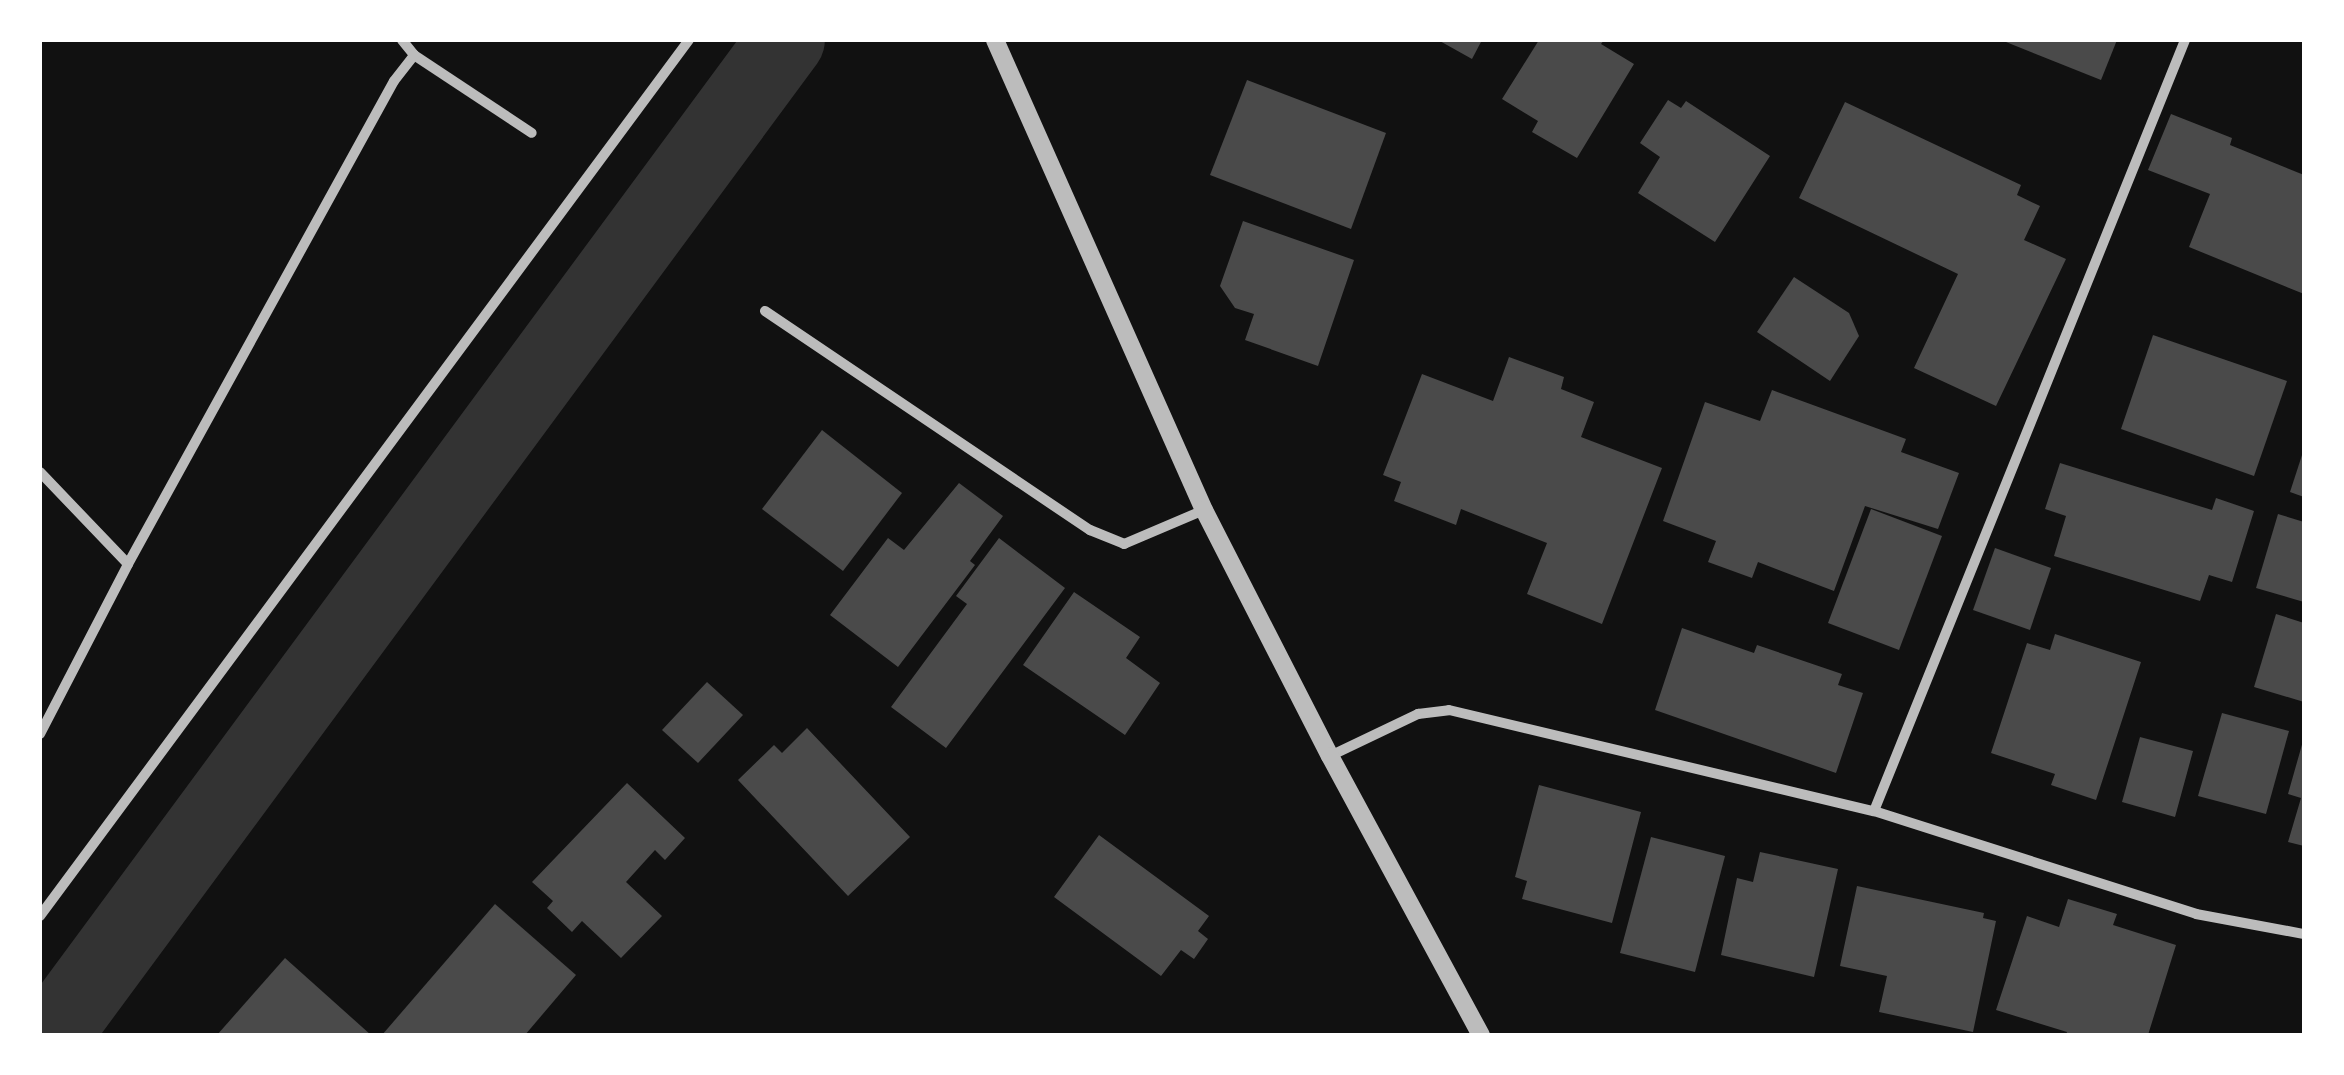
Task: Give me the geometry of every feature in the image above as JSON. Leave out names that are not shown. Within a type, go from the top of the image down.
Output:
[{"type":"street","points":[[402,40],[414,55],[532,133]]},
{"type":"street","points":[[40,916],[689,40]]},
{"type":"street","points":[[996,40],[1204,510],[1330,756],[1481,1035]]},
{"type":"street","points":[[1874,811],[2185,40]]},
{"type":"street","points":[[40,734],[128,564],[394,81],[414,55]]},
{"type":"street","points":[[766,311],[1090,530],[1124,544],[1204,510]]},
{"type":"street","points":[[40,472],[128,564]]},
{"type":"street","points":[[1330,756],[1418,714],[1449,710],[1874,811],[2196,914],[2304,934]]},
{"type":"building","points":[[1438,40],[1482,40],[1472,59]]},
{"type":"building","points":[[1539,40],[1604,40],[1601,44],[1634,64],[1577,158],[1532,132],[1538,121],[1502,99]]},
{"type":"building","points":[[2001,40],[2117,40],[2101,80]]},
{"type":"building","points":[[1247,80],[1386,133],[1351,229],[1210,175]]},
{"type":"building","points":[[1668,100],[1681,108],[1686,101],[1770,156],[1715,242],[1638,193],[1660,157],[1640,143]]},
{"type":"building","points":[[1845,102],[2021,185],[2017,195],[2040,206],[2024,240],[2066,259],[1996,406],[1914,368],[1958,274],[1799,198]]},
{"type":"building","points":[[2171,114],[2232,138],[2230,145],[2304,175],[2304,294],[2189,247],[2210,194],[2148,170]]},
{"type":"building","points":[[1243,221],[1354,260],[1318,366],[1245,340],[1254,314],[1235,308],[1220,286]]},
{"type":"building","points":[[1794,277],[1849,313],[1859,336],[1830,381],[1757,332]]},
{"type":"building","points":[[2153,335],[2287,381],[2254,476],[2121,429]]},
{"type":"building","points":[[1509,357],[1564,377],[1561,389],[1594,402],[1581,437],[1662,468],[1602,624],[1527,594],[1547,543],[1461,509],[1456,525],[1394,501],[1401,482],[1383,475],[1422,374],[1493,401]]},
{"type":"building","points":[[1772,390],[1906,439],[1901,452],[1959,473],[1938,529],[1865,506],[1834,591],[1758,562],[1752,578],[1708,562],[1716,541],[1663,521],[1705,402],[1760,421]]},
{"type":"building","points":[[822,430],[902,493],[843,571],[762,509]]},
{"type":"building","points":[[2304,452],[2304,497],[2290,492]]},
{"type":"building","points":[[2060,463],[2212,510],[2216,498],[2254,511],[2232,582],[2209,575],[2200,601],[2054,556],[2066,516],[2045,509]]},
{"type":"building","points":[[959,483],[1003,516],[970,561],[975,565],[898,667],[830,615],[888,538],[904,550]]},
{"type":"building","points":[[1871,509],[1942,536],[1899,650],[1828,623]]},
{"type":"building","points":[[2278,514],[2304,522],[2304,602],[2256,588]]},
{"type":"building","points":[[999,538],[1065,588],[946,748],[891,707],[967,604],[956,596]]},
{"type":"building","points":[[1995,548],[2051,568],[2030,630],[1973,610]]},
{"type":"building","points":[[1074,592],[1140,637],[1126,658],[1160,683],[1125,735],[1023,665]]},
{"type":"building","points":[[2276,614],[2304,623],[2304,702],[2254,687]]},
{"type":"building","points":[[1682,628],[1754,653],[1757,645],[1842,674],[1838,685],[1863,693],[1836,773],[1655,710]]},
{"type":"building","points":[[2055,634],[2141,662],[2096,800],[2051,785],[2055,774],[1991,753],[2027,643],[2050,650]]},
{"type":"building","points":[[707,682],[743,715],[698,763],[662,730]]},
{"type":"building","points":[[2222,713],[2289,731],[2266,814],[2198,796]]},
{"type":"building","points":[[807,728],[910,837],[848,896],[738,780],[774,745],[782,753]]},
{"type":"building","points":[[2140,737],[2193,751],[2175,817],[2122,802]]},
{"type":"building","points":[[2303,741],[2304,846],[2288,842],[2301,798],[2288,794]]},
{"type":"building","points":[[627,783],[685,838],[665,860],[655,850],[626,882],[662,916],[621,958],[582,921],[572,932],[547,908],[553,901],[532,882]]},
{"type":"building","points":[[1539,785],[1641,812],[1612,923],[1522,899],[1527,881],[1515,877]]},
{"type":"building","points":[[1099,835],[1209,916],[1198,931],[1208,939],[1194,959],[1181,950],[1161,976],[1054,897]]},
{"type":"building","points":[[1651,837],[1725,856],[1695,972],[1620,953]]},
{"type":"building","points":[[1760,852],[1838,869],[1814,977],[1721,955],[1737,878],[1753,882]]},
{"type":"building","points":[[1857,886],[1984,913],[1983,918],[1996,921],[1973,1032],[1879,1012],[1887,976],[1840,966]]},
{"type":"building","points":[[2068,899],[2117,914],[2113,925],[2176,945],[2148,1035],[2066,1035],[2067,1032],[1996,1010],[2027,916],[2059,927]]},
{"type":"building","points":[[495,904],[576,975],[525,1035],[382,1035]]},
{"type":"building","points":[[285,958],[371,1035],[217,1035]]},
{"type":"waterway","points":[[52,1035],[786,40]]}]
